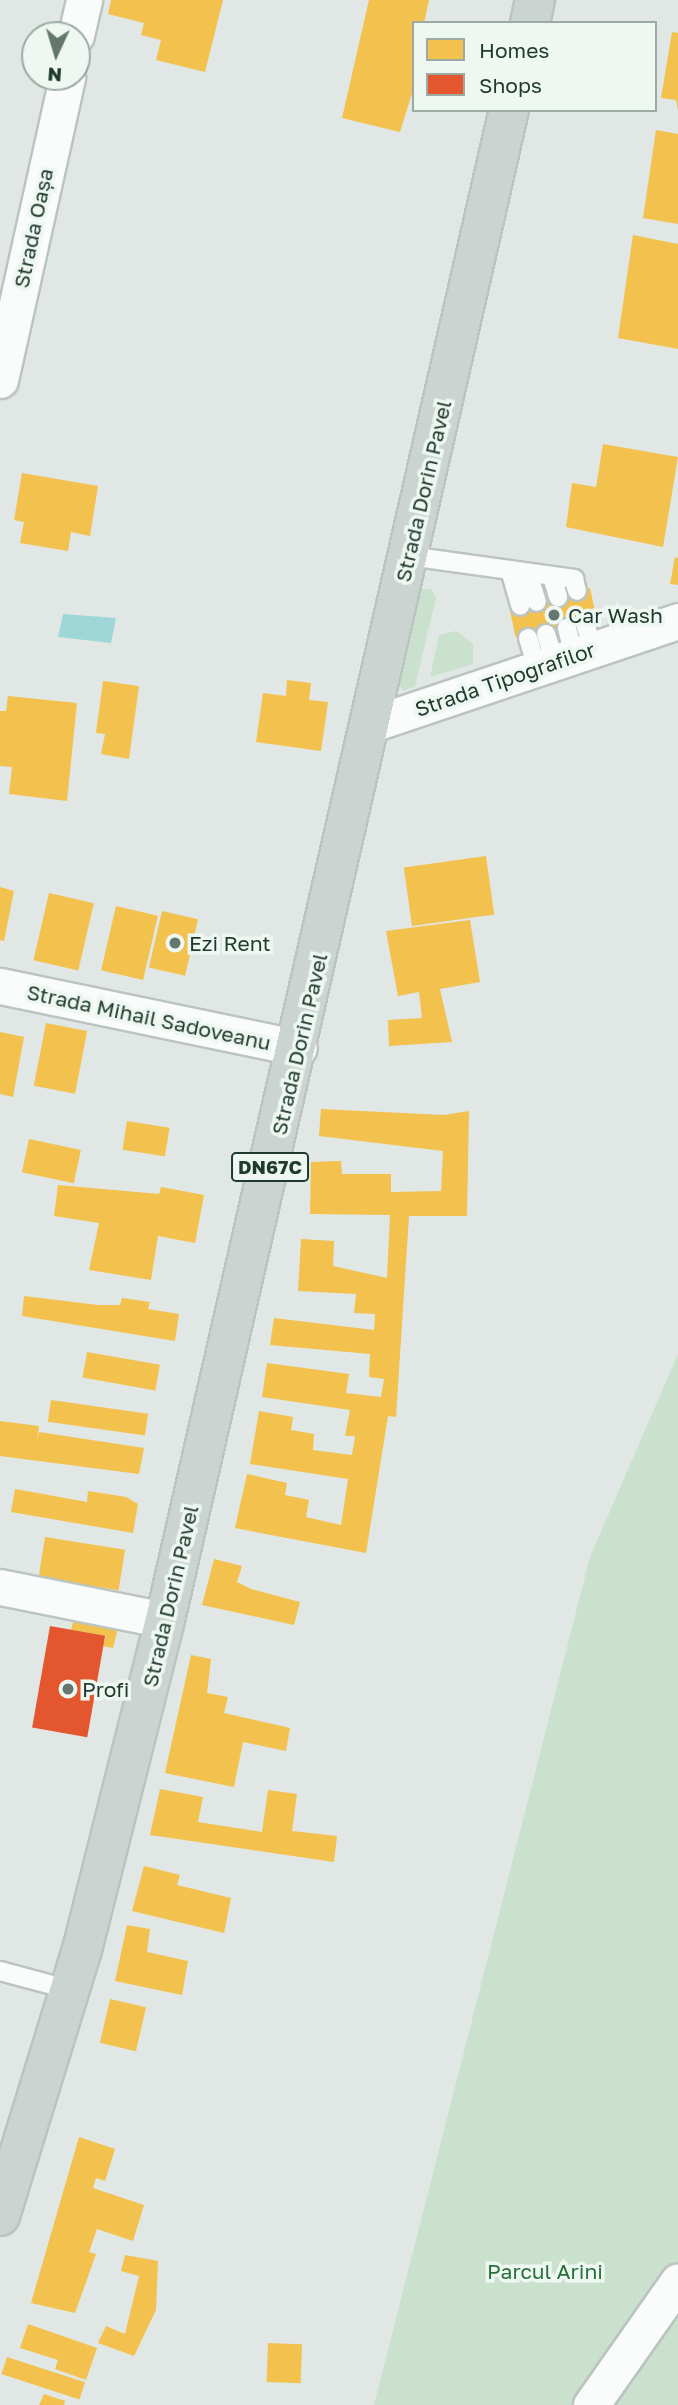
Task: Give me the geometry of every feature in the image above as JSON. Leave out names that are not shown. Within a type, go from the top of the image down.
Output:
[{"type":"main road","points":[[530,21],[535,0]]},
{"type":"main road","name":"Strada Dorin Pavel","points":[[0,2216],[71,1990],[165,1620],[299,1048],[509,112]]},
{"type":"street","points":[[79,21],[84,0]]},
{"type":"street","name":"Strada Oașa","points":[[0,380],[64,91]]},
{"type":"street","name":"Strada Tipografilor","points":[[372,724],[561,645],[678,621]]},
{"type":"street","name":"Strada Mihail Sadoveanu","points":[[0,986],[299,1048]]},
{"type":"street","points":[[0,1587],[165,1620]]},
{"type":"street","points":[[592,2405],[678,2281]]},
{"type":"lane","points":[[409,556],[574,579],[577,592]]},
{"type":"lane","points":[[510,570],[529,604],[528,573]]},
{"type":"lane","points":[[552,577],[558,597]]},
{"type":"lane","points":[[0,1971],[71,1990]]},
{"type":"green space","points":[[420,589],[431,589],[436,598],[415,686],[403,691],[399,684]]},
{"type":"green space","points":[[456,631],[473,644],[473,664],[430,677],[439,635]]},
{"type":"green space","name":"Parcul Arini","points":[[678,1354],[678,2405],[374,2405],[590,1557]]},
{"type":"water","points":[[63,614],[116,618],[111,643],[58,637]]},
{"type":"building: Homes","points":[[111,0],[223,0],[205,72],[156,60],[161,40],[141,35],[144,23],[108,14]]},
{"type":"building: Homes","points":[[369,0],[429,0],[424,21],[412,21],[412,93],[400,132],[342,118]]},
{"type":"building: Homes","points":[[672,32],[678,33],[678,111],[676,100],[661,98]]},
{"type":"building: Homes","points":[[656,130],[678,134],[678,224],[643,218]]},
{"type":"building: Homes","points":[[633,235],[678,244],[678,349],[618,338]]},
{"type":"building: Homes","points":[[603,444],[678,457],[663,547],[566,527],[572,483],[596,487]]},
{"type":"building: Homes","points":[[22,473],[98,486],[90,536],[71,532],[68,551],[20,543],[24,522],[14,520]]},
{"type":"building: Homes","points":[[675,557],[678,558],[678,585],[670,584]]},
{"type":"building: Homes","name":"Car Wash","points":[[590,588],[597,620],[516,638],[509,605]]},
{"type":"building: Homes","points":[[287,680],[311,683],[309,700],[328,702],[321,751],[256,742],[263,693],[286,696]]},
{"type":"building: Homes","points":[[103,681],[139,686],[129,759],[101,754],[105,734],[96,733]]},
{"type":"building: Homes","points":[[8,696],[77,703],[67,801],[9,794],[12,767],[0,766],[0,711],[6,711]]},
{"type":"building: Homes","points":[[486,856],[494,914],[412,926],[404,868]]},
{"type":"building: Homes","points":[[0,887],[14,891],[4,941],[0,940]]},
{"type":"building: Homes","points":[[49,893],[94,903],[78,971],[33,960]]},
{"type":"building: Homes","points":[[116,906],[158,916],[143,980],[101,970]]},
{"type":"building: Homes","name":"Ezi Rent","points":[[162,911],[198,919],[185,976],[149,968]]},
{"type":"building: Homes","points":[[470,920],[480,982],[440,989],[452,1042],[389,1046],[388,1020],[422,1018],[419,992],[398,996],[386,931]]},
{"type":"building: Homes","points":[[46,1023],[87,1031],[75,1094],[34,1086]]},
{"type":"building: Homes","points":[[0,1032],[24,1037],[13,1097],[0,1094]]},
{"type":"building: Homes","points":[[321,1109],[444,1115],[469,1111],[467,1216],[409,1216],[396,1417],[388,1416],[366,1553],[235,1528],[247,1474],[287,1483],[285,1495],[309,1500],[306,1517],[341,1525],[348,1479],[250,1464],[259,1411],[293,1417],[291,1430],[314,1434],[313,1450],[352,1455],[355,1436],[345,1436],[350,1410],[262,1397],[267,1363],[349,1374],[346,1393],[381,1397],[384,1379],[369,1377],[370,1354],[270,1345],[274,1318],[374,1330],[375,1314],[354,1313],[356,1294],[298,1291],[301,1239],[334,1241],[333,1266],[387,1278],[390,1215],[310,1214],[311,1162],[341,1161],[342,1174],[391,1174],[391,1192],[441,1191],[443,1151],[319,1136]]},
{"type":"building: Homes","points":[[127,1121],[169,1128],[165,1156],[122,1150]]},
{"type":"building: Homes","points":[[29,1139],[81,1150],[74,1183],[22,1172]]},
{"type":"building: Homes","points":[[58,1185],[159,1194],[161,1187],[204,1195],[195,1243],[158,1236],[151,1280],[89,1270],[99,1223],[54,1216]]},
{"type":"building: Homes","points":[[24,1296],[98,1305],[120,1305],[122,1298],[150,1302],[148,1309],[179,1314],[175,1341],[22,1316]]},
{"type":"building: Homes","points":[[87,1352],[160,1365],[155,1390],[82,1378]]},
{"type":"building: Homes","points":[[51,1400],[148,1414],[145,1435],[48,1422]]},
{"type":"building: Homes","points":[[0,1421],[39,1426],[37,1441],[39,1432],[144,1448],[139,1474],[0,1456]]},
{"type":"building: Homes","points":[[15,1489],[87,1502],[88,1491],[126,1497],[138,1504],[133,1533],[11,1512]]},
{"type":"building: Homes","points":[[45,1537],[125,1550],[119,1590],[39,1577]]},
{"type":"building: Homes","points":[[214,1559],[242,1566],[237,1582],[251,1589],[300,1602],[294,1625],[202,1605]]},
{"type":"building: Homes","points":[[74,1618],[118,1628],[113,1648],[103,1646],[106,1636],[71,1630]]},
{"type":"building: Homes","points":[[191,1655],[211,1659],[207,1693],[228,1697],[224,1713],[290,1728],[286,1751],[243,1742],[234,1787],[165,1773]]},
{"type":"building: Homes","points":[[160,1789],[203,1797],[198,1822],[262,1832],[268,1790],[297,1794],[292,1831],[337,1836],[334,1862],[150,1835]]},
{"type":"building: Homes","points":[[144,1866],[180,1875],[177,1885],[231,1898],[224,1933],[132,1911]]},
{"type":"building: Homes","points":[[127,1925],[150,1929],[147,1952],[188,1961],[182,1995],[115,1981]]},
{"type":"building: Homes","points":[[110,1999],[146,2007],[136,2051],[100,2043]]},
{"type":"building: Homes","points":[[79,2137],[115,2149],[105,2181],[96,2178],[93,2188],[144,2205],[133,2241],[97,2229],[89,2252],[96,2254],[75,2313],[31,2303]]},
{"type":"building: Homes","points":[[125,2255],[158,2261],[156,2310],[134,2356],[98,2343],[106,2326],[125,2334],[139,2276],[121,2271]]},
{"type":"building: Homes","points":[[28,2324],[97,2348],[86,2380],[55,2369],[58,2360],[20,2348]]},
{"type":"building: Homes","points":[[268,2343],[302,2344],[301,2383],[267,2382]]},
{"type":"building: Homes","points":[[7,2357],[85,2382],[79,2399],[1,2374]]},
{"type":"building: Homes","points":[[44,2394],[65,2401],[64,2405],[39,2405]]},
{"type":"building: Shops","points":[[50,1626],[105,1636],[87,1737],[32,1727]]},
{"type":"place","name":"Car Wash","points":[[554,615]]},
{"type":"place","name":"Ezi Rent","points":[[175,943]]},
{"type":"place","name":"Profi","points":[[68,1689]]}]
